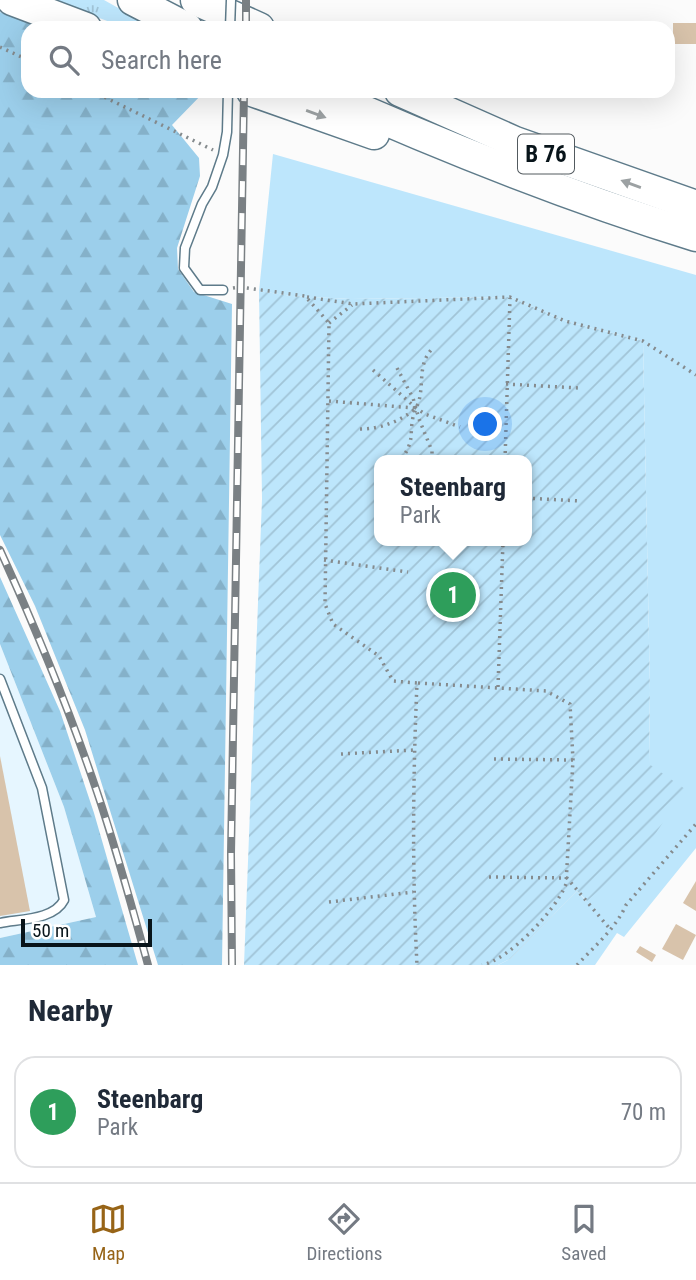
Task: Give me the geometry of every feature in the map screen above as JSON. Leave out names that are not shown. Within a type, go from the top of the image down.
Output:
[{"type":"highway","points":[[12,0],[68,21]]},
{"type":"highway","points":[[132,0],[173,21]]},
{"type":"highway","points":[[196,0],[243,21]]},
{"type":"highway","points":[[241,0],[272,21]]},
{"type":"highway","points":[[271,98],[370,134],[450,148]]},
{"type":"highway","name":"B 76","points":[[334,98],[450,148],[607,208],[696,236]]},
{"type":"highway","name":"B 76","points":[[416,98],[515,142],[696,205]]},
{"type":"lane","points":[[230,21],[231,0]]},
{"type":"lane","points":[[223,290],[200,290],[184,268],[184,247],[201,204],[212,187],[223,155],[228,98]]},
{"type":"lane","points":[[0,679],[42,788],[64,900],[60,908],[51,913],[0,923]]},
{"type":"path","points":[[0,47],[21,57]]},
{"type":"path","points":[[106,98],[223,155]]},
{"type":"path","points":[[223,290],[240,286],[353,304],[510,298],[565,321],[643,341],[696,374]]},
{"type":"path","points":[[305,296],[329,323],[324,560],[326,604],[333,624],[379,656],[393,681],[546,691],[570,704],[573,760],[567,878],[558,902],[511,951],[502,958],[482,965]]},
{"type":"path","points":[[505,455],[510,298]]},
{"type":"path","points":[[329,323],[353,304]]},
{"type":"path","points":[[404,455],[411,444],[412,419],[420,399],[421,371],[432,349]]},
{"type":"path","points":[[397,368],[413,398],[432,455]]},
{"type":"path","points":[[373,370],[425,414],[460,427]]},
{"type":"path","points":[[506,384],[579,388]]},
{"type":"path","points":[[329,401],[416,408]]},
{"type":"path","points":[[360,429],[377,429],[406,416],[416,408]]},
{"type":"path","points":[[532,498],[580,501]]},
{"type":"path","points":[[498,687],[503,546]]},
{"type":"path","points":[[324,560],[408,572]]},
{"type":"path","points":[[417,965],[413,892],[414,750],[418,683]]},
{"type":"path","points":[[341,754],[414,750]]},
{"type":"path","points":[[494,759],[573,760]]},
{"type":"path","points":[[577,965],[622,915],[626,905],[696,824]]},
{"type":"path","points":[[489,877],[567,878],[610,929]]},
{"type":"path","points":[[330,902],[413,892]]},
{"type":"shaded area","points":[[0,644],[64,807],[96,917],[0,938]]},
{"type":"green space","points":[[51,0],[104,0],[142,21],[107,21]]},
{"type":"green space","points":[[0,12],[26,21],[21,21],[21,98],[198,98],[172,125],[199,158],[200,176],[177,248],[178,269],[194,292],[232,304],[222,965],[158,965],[85,730],[35,606],[0,535]]},
{"type":"green space","points":[[273,154],[696,275],[696,848],[624,937],[617,933],[595,965],[498,965],[510,959],[577,891],[586,901],[649,765],[643,341],[565,321],[510,297],[351,299],[292,296],[259,291]]},
{"type":"green space","points":[[259,291],[292,296],[351,299],[510,297],[565,321],[643,341],[649,764],[685,789],[644,851],[587,901],[577,891],[510,959],[498,965],[244,965],[262,499]]},
{"type":"green space","points":[[0,577],[60,711],[94,813],[138,965],[0,965],[0,938],[96,917],[64,807],[0,644]]},
{"type":"building","points":[[675,23],[696,23],[696,44],[675,44]]},
{"type":"building","points":[[0,756],[30,911],[0,916]]},
{"type":"building","points":[[696,881],[696,911],[683,903]]},
{"type":"building","points":[[676,924],[696,935],[683,960],[662,949]]},
{"type":"building","points":[[640,946],[656,955],[652,962],[636,952]]},
{"type":"railway","points":[[246,0],[246,21]]},
{"type":"railway","points":[[232,965],[231,854],[244,98]]},
{"type":"railway","points":[[0,550],[52,670],[86,761],[104,813],[148,965]]},
{"type":"place","name":"Steenbarg","points":[[453,595]]}]
